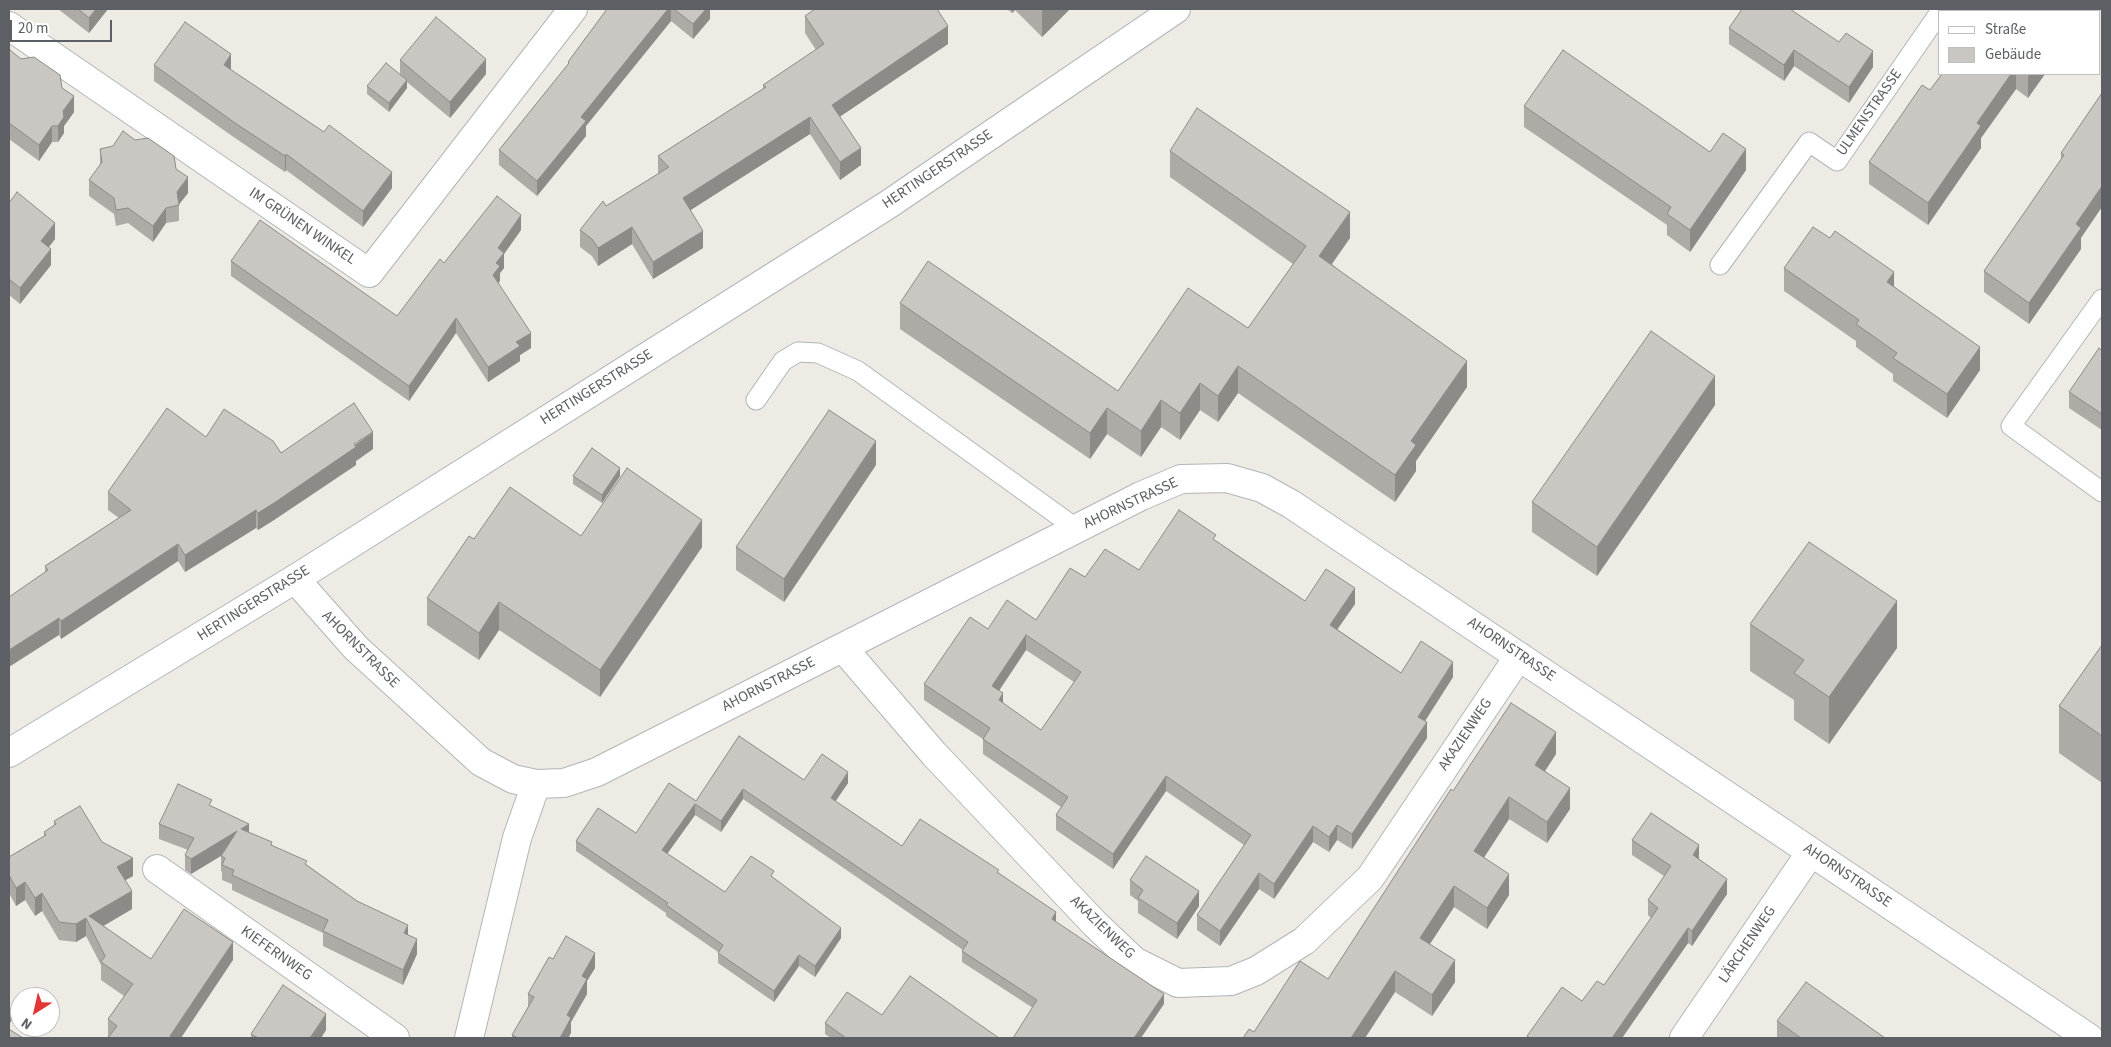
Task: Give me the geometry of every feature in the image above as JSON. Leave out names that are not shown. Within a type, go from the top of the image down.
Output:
[{"type":"street","name":"IM GRÜNEN WINKEL","points":[[9,26],[368,273],[573,9]]},
{"type":"street","name":"HERTINGERSTRASSE","points":[[9,753],[294,579],[889,204],[1176,9]]},
{"type":"street","name":"AHORNSTRASSE","points":[[294,579],[356,648],[481,762],[513,779],[536,784],[564,783],[597,772],[1141,496],[1182,480],[1228,478],[1262,488],[1291,504],[2089,1038]]},
{"type":"street","name":"AKAZIENWEG","points":[[843,648],[934,754],[1095,924],[1134,961],[1178,983],[1231,981],[1256,971],[1304,941],[1370,878],[1519,656]]},
{"type":"street","points":[[469,1038],[517,838],[536,784]]},
{"type":"street","name":"LÄRCHENWEG","points":[[1684,1038],[1811,852]]},
{"type":"street","name":"KIEFERNWEG","points":[[157,869],[396,1038]]},
{"type":"lane","name":"ULMENSTRASSE","points":[[1720,265],[1809,142],[1837,161],[1938,14]]},
{"type":"lane","points":[[2102,299],[2011,426],[2102,492]]},
{"type":"lane","points":[[756,400],[783,361],[798,352],[818,353],[858,371],[1077,529]]},
{"type":"building","points":[[78,9],[96,9],[89,18]]},
{"type":"building","points":[[607,9],[668,9],[581,117],[586,121],[537,181],[499,150],[569,63]]},
{"type":"building","points":[[674,9],[706,9],[693,24]]},
{"type":"building","points":[[815,9],[937,9],[948,26],[832,105],[861,148],[840,162],[810,117],[683,198],[703,231],[653,262],[632,227],[598,248],[592,239],[580,230],[603,201],[606,206],[669,167],[658,156],[766,87],[763,85],[824,44],[805,16]]},
{"type":"building","points":[[1742,9],[1790,9],[1839,42],[1846,33],[1873,51],[1849,87],[1794,50],[1784,65],[1729,28]]},
{"type":"building","points":[[1987,9],[2075,9],[2074,10]]},
{"type":"building","points":[[436,17],[486,59],[450,102],[400,60]]},
{"type":"building","points":[[185,22],[231,54],[224,65],[324,132],[329,125],[392,172],[363,211],[286,154],[285,156],[235,123],[154,65]]},
{"type":"building","points":[[10,50],[21,59],[34,57],[60,75],[62,88],[74,96],[63,111],[64,117],[58,126],[52,126],[39,145],[9,123]]},
{"type":"building","points":[[1563,50],[1710,152],[1723,133],[1746,149],[1690,230],[1667,214],[1671,207],[1524,106]]},
{"type":"building","points":[[386,63],[407,80],[389,103],[367,86]]},
{"type":"building","points":[[1941,75],[2010,75],[1977,123],[1981,126],[1928,203],[1869,162],[1922,85],[1930,90]]},
{"type":"building","points":[[2102,93],[2102,186],[2076,224],[2081,228],[2029,303],[1984,271],[2064,155],[2061,153]]},
{"type":"building","points":[[1197,108],[1350,212],[1319,256],[1467,361],[1411,441],[1416,445],[1395,475],[1238,366],[1218,396],[1200,383],[1180,413],[1161,400],[1141,431],[1107,408],[1090,433],[900,303],[928,261],[1118,391],[1188,288],[1248,328],[1306,246],[1170,151]]},
{"type":"building","points":[[123,131],[135,140],[148,138],[174,156],[176,169],[188,177],[177,192],[179,205],[166,208],[153,226],[128,208],[116,210],[114,198],[89,180],[102,162],[100,149],[113,146]]},
{"type":"building","points":[[17,192],[55,223],[41,241],[51,249],[20,288],[9,279],[9,203]]},
{"type":"building","points":[[497,196],[521,215],[498,248],[504,253],[496,263],[500,266],[493,275],[531,333],[516,342],[520,346],[488,367],[456,318],[409,386],[231,261],[260,220],[397,316],[440,259],[444,263]]},
{"type":"building","points":[[1813,227],[1830,238],[1835,231],[1894,272],[1887,282],[1980,347],[1947,394],[1893,358],[1897,353],[1856,324],[1859,320],[1784,268]]},
{"type":"building","points":[[1651,331],[1715,376],[1597,547],[1532,502]]},
{"type":"building","points":[[2099,348],[2102,351],[2102,414],[2069,392]]},
{"type":"building","points":[[354,403],[373,432],[354,444],[356,447],[258,513],[256,510],[185,555],[178,544],[61,621],[59,618],[9,650],[9,597],[48,570],[45,566],[131,510],[108,492],[167,408],[206,437],[224,409],[273,441],[281,453]]},
{"type":"building","points":[[829,410],[876,441],[784,579],[736,547]]},
{"type":"building","points":[[592,448],[620,468],[602,495],[573,476]]},
{"type":"building","points":[[627,468],[702,520],[600,670],[499,602],[479,633],[427,598],[469,536],[474,539],[510,487],[581,536]]},
{"type":"building","points":[[1179,510],[1216,535],[1213,539],[1305,601],[1326,569],[1355,588],[1330,625],[1401,673],[1421,641],[1453,662],[1418,717],[1427,722],[1352,834],[1337,825],[1329,837],[1313,826],[1274,884],[1259,873],[1220,931],[1197,915],[1251,835],[1166,776],[1113,854],[1056,815],[1068,797],[983,739],[990,728],[924,684],[970,617],[988,629],[1007,600],[1036,620],[1070,568],[1085,577],[1105,549],[1139,570]],"holes":[[[1026,635],[1081,672],[1041,730],[999,700],[1003,693],[992,686]]]},
{"type":"building","points":[[1809,542],[1897,601],[1829,697],[1794,673],[1804,660],[1750,624]]},
{"type":"building","points":[[2102,645],[2102,736],[2059,706]]},
{"type":"building","points":[[1511,703],[1556,732],[1535,765],[1570,788],[1547,822],[1509,797],[1474,851],[1509,874],[1487,908],[1454,886],[1420,938],[1455,960],[1432,995],[1395,971],[1351,1038],[1243,1038],[1249,1029],[1254,1032],[1300,961],[1328,979],[1451,789],[1453,791]]},
{"type":"building","points":[[739,736],[804,780],[822,754],[848,772],[831,798],[902,846],[920,819],[999,870],[997,872],[1056,912],[1052,919],[1164,994],[1134,1038],[1013,1038],[1037,1000],[962,951],[968,942],[743,789],[721,821],[695,804],[662,850],[725,892],[751,856],[774,871],[771,876],[841,928],[815,966],[799,955],[774,991],[718,953],[723,945],[666,905],[668,903],[576,841],[598,808],[636,833],[669,783],[696,801]]},
{"type":"building","points":[[178,784],[212,800],[209,805],[249,824],[241,829],[272,842],[271,845],[307,861],[305,864],[357,901],[408,925],[404,933],[417,939],[403,970],[323,931],[328,920],[232,875],[234,870],[222,865],[225,858],[221,856],[237,831],[191,859],[185,855],[194,838],[159,824]]},
{"type":"building","points":[[80,806],[102,842],[133,858],[117,867],[132,891],[89,916],[151,959],[184,909],[233,942],[170,1036],[174,1038],[108,1038],[117,1026],[108,1019],[133,984],[101,962],[105,956],[86,918],[76,924],[59,922],[42,893],[35,898],[25,882],[16,888],[9,875],[9,857],[46,835],[44,832],[56,824],[54,821]]},
{"type":"building","points":[[1651,813],[1699,845],[1693,855],[1727,879],[1692,931],[1688,928],[1612,1038],[1530,1038],[1527,1036],[1562,987],[1582,1001],[1597,981],[1604,985],[1658,908],[1648,900],[1671,866],[1632,840]]},
{"type":"building","points":[[1146,856],[1199,891],[1177,923],[1138,898],[1143,890],[1130,880]]},
{"type":"building","points":[[566,936],[595,953],[582,976],[587,979],[567,1015],[571,1018],[560,1038],[518,1038],[512,1035],[534,997],[528,994],[549,957],[553,959]]},
{"type":"building","points":[[910,976],[999,1038],[846,1038],[825,1023],[847,992],[882,1015]]},
{"type":"building","points":[[1806,982],[1885,1038],[1801,1038],[1777,1021]]},
{"type":"building","points":[[283,985],[326,1014],[310,1038],[258,1038],[251,1034]]},
{"type":"building","points":[[9,1029],[10,1037],[23,1038],[9,1038]]}]
